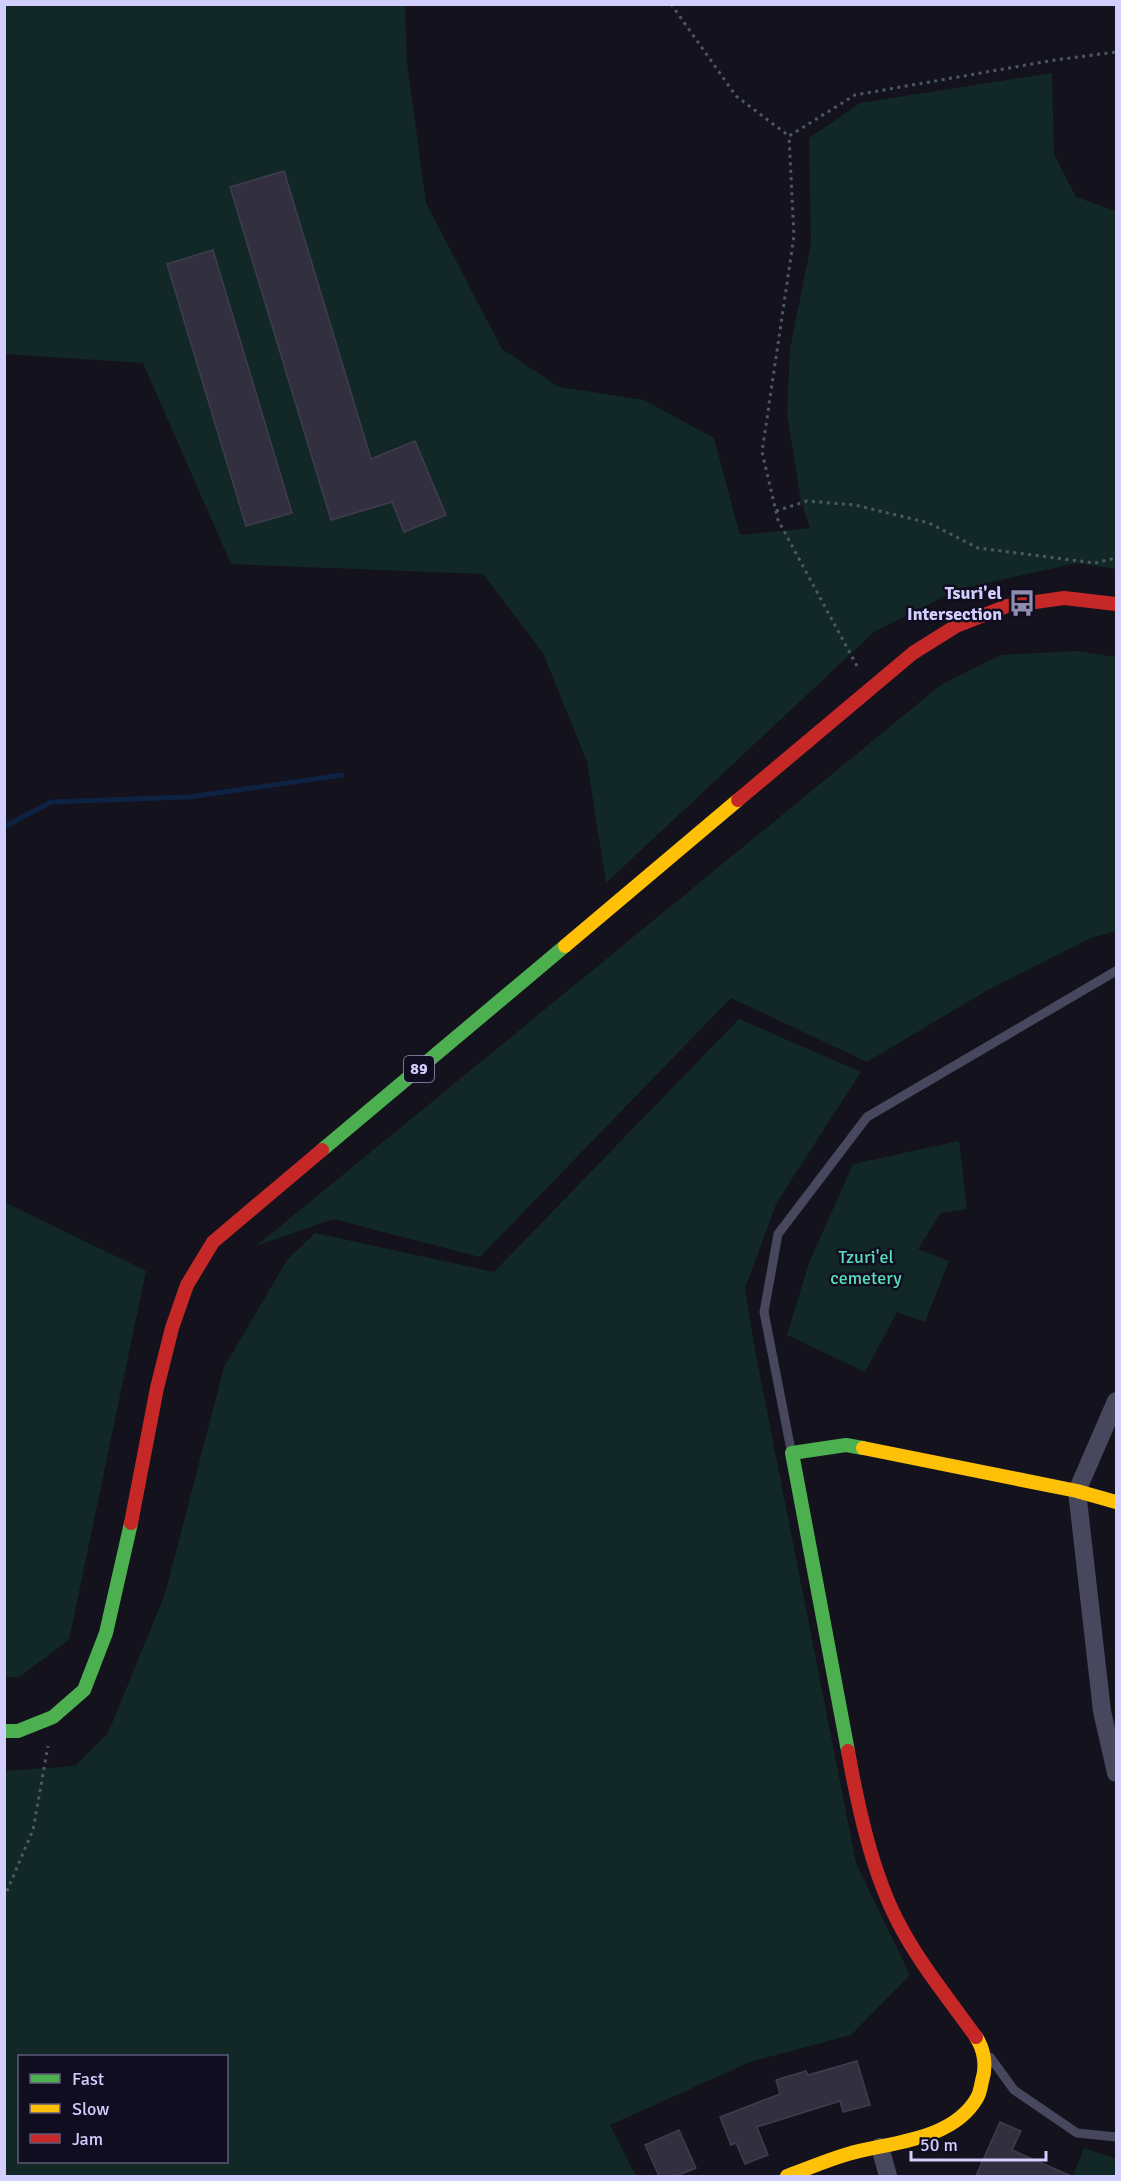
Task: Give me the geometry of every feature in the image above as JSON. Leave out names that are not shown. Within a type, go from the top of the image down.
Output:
[{"type":"main road","name":"89","points":[[4,1731],[18,1731],[53,1718],[84,1690],[106,1633],[123,1561],[157,1388],[172,1328],[187,1285],[213,1242],[913,653],[956,626],[1007,606],[1064,598],[1116,604]]},
{"type":"main road","points":[[1086,600],[1116,615]]},
{"type":"main road","points":[[788,2176],[844,2155],[922,2138],[943,2130],[962,2116],[977,2098],[984,2083],[986,2063],[983,2047],[903,1930],[879,1878],[854,1784],[792,1453],[846,1445],[1077,1491],[1116,1502]]},
{"type":"street","points":[[1116,1401],[1077,1491],[1102,1711],[1116,1773]]},
{"type":"street","points":[[880,2147],[888,2176]]},
{"type":"lane","points":[[792,1453],[764,1312],[778,1234],[867,1117],[1116,971]]},
{"type":"lane","points":[[983,2047],[1014,2090],[1077,2133],[1116,2137]]},
{"type":"path","points":[[671,4],[736,96],[789,136]]},
{"type":"path","points":[[789,136],[855,95],[1044,62],[1116,52]]},
{"type":"path","points":[[789,136],[794,236],[762,452],[778,520],[870,690]]},
{"type":"path","points":[[776,511],[807,501],[855,505],[929,522],[978,548],[1095,563],[1116,558]]},
{"type":"path","points":[[4,1898],[33,1830],[53,1718]]},
{"type":"green space","points":[[4,5],[405,5],[407,63],[426,203],[502,349],[559,387],[644,400],[714,438],[740,535],[810,528],[801,501],[787,414],[790,349],[811,244],[809,138],[860,103],[1052,73],[1054,154],[1076,197],[1116,211],[1116,569],[1077,563],[959,589],[874,632],[606,883],[587,762],[543,653],[483,574],[231,564],[143,363],[5,354]]},
{"type":"green space","points":[[1076,651],[1116,657],[1116,931],[1093,937],[986,991],[867,1062],[731,998],[480,1257],[333,1219],[256,1246],[942,684],[1001,655]]},
{"type":"green space","points":[[739,1019],[861,1072],[777,1202],[745,1288],[754,1345],[856,1863],[910,1975],[851,2035],[750,2062],[610,2125],[636,2176],[5,2176],[5,1771],[75,1766],[108,1733],[165,1594],[224,1367],[287,1260],[315,1233],[494,1272]]},
{"type":"green space","name":"Tzuri'el cemetery","points":[[959,1141],[967,1209],[941,1213],[918,1249],[949,1261],[925,1322],[897,1312],[865,1372],[787,1335],[809,1263],[853,1164]]},
{"type":"green space","points":[[4,1202],[146,1271],[69,1640],[19,1677],[4,1677]]},
{"type":"green space","points":[[1084,2148],[1116,2159],[1116,2176],[1073,2176]]},
{"type":"building","points":[[284,171],[371,459],[415,441],[446,515],[404,532],[392,502],[331,520],[230,187]]},
{"type":"building","points":[[213,250],[292,513],[246,526],[167,264]]},
{"type":"building","points":[[857,2061],[870,2105],[843,2112],[840,2101],[757,2127],[768,2155],[745,2164],[736,2143],[731,2145],[720,2117],[780,2094],[776,2080],[806,2071],[808,2075]]},
{"type":"building","points":[[1000,2122],[1021,2131],[1012,2150],[1071,2176],[976,2176]]},
{"type":"building","points":[[679,2130],[696,2168],[676,2176],[659,2176],[645,2145]]},
{"type":"waterway","points":[[4,827],[51,802],[189,797],[342,775]]},
{"type":"traffic: fast","points":[[322,1150],[565,946]]},
{"type":"traffic: fast","points":[[848,1751],[792,1453],[846,1445],[863,1448]]},
{"type":"traffic: fast","points":[[4,1731],[18,1731],[53,1717],[84,1690],[106,1633],[131,1523]]},
{"type":"traffic: slow","points":[[565,946],[738,800]]},
{"type":"traffic: slow","points":[[863,1448],[1077,1491],[1116,1502]]},
{"type":"traffic: slow","points":[[787,2176],[848,2154],[919,2138],[952,2123],[966,2112],[980,2092],[984,2064],[983,2052],[976,2037]]},
{"type":"traffic: jam","points":[[738,800],[913,653],[956,626],[1007,606],[1064,598],[1116,604]]},
{"type":"traffic: jam","points":[[131,1523],[157,1388],[172,1328],[187,1285],[213,1242],[322,1150]]},
{"type":"traffic: jam","points":[[848,1751],[867,1839],[889,1903],[915,1952],[976,2037]]},
{"type":"place","name":"Tsuri'el Intersection","points":[[1022,603]]}]
